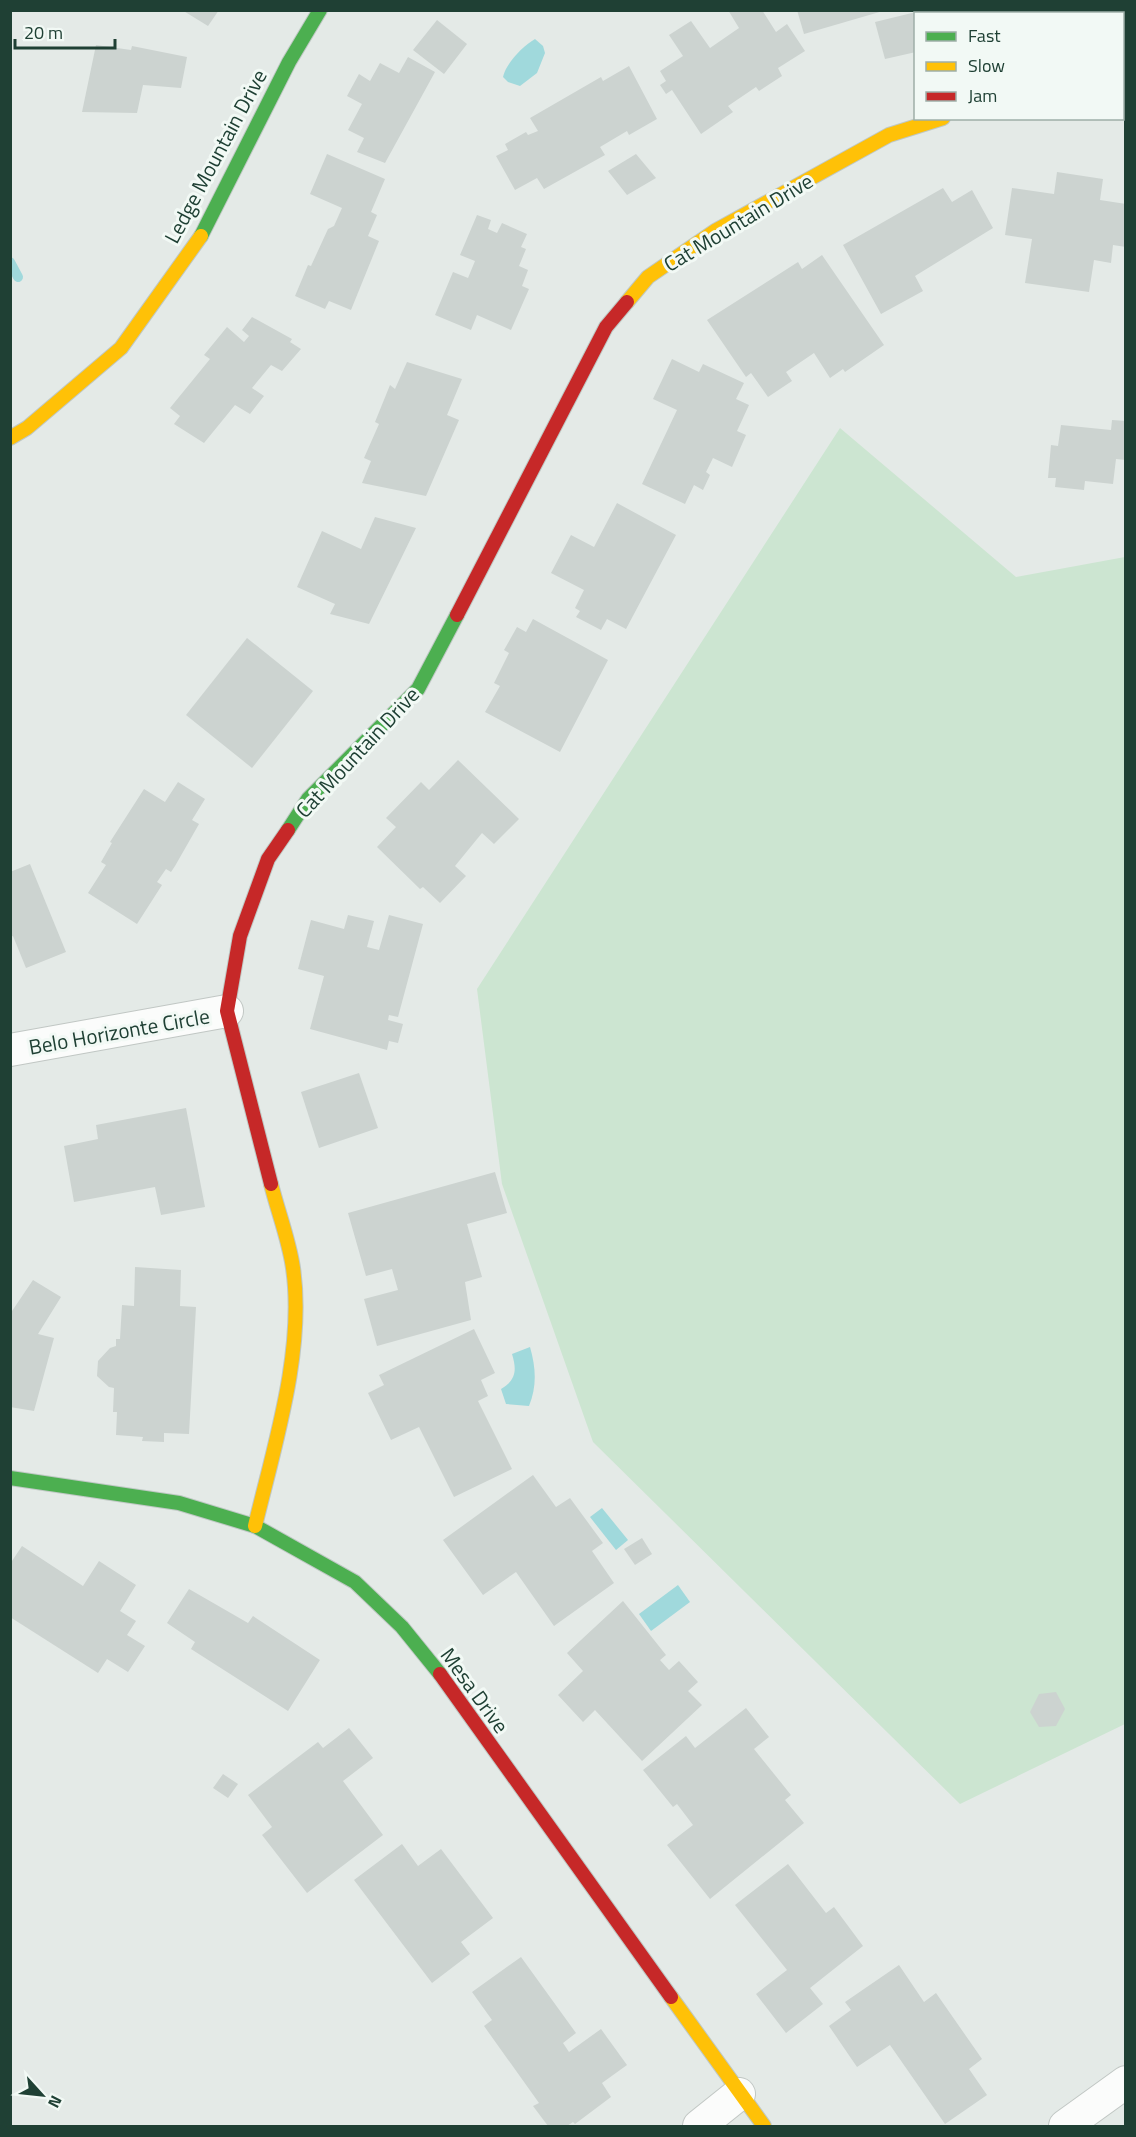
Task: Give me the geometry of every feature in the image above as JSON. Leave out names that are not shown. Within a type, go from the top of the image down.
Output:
[{"type":"street","name":"Ledge Mountain Drive","points":[[10,438],[27,428],[121,348],[200,238],[289,62],[320,10]]},
{"type":"street","name":"Cat Mountain Drive","points":[[255,1526],[286,1398],[294,1336],[293,1269],[227,1011],[240,936],[268,859],[308,799],[418,689],[606,327],[648,278],[715,231],[889,135],[937,120]]},
{"type":"street","name":"Belo Horizonte Circle","points":[[10,1050],[227,1011]]},
{"type":"street","name":"Mesa Drive","points":[[10,1478],[179,1503],[255,1526],[355,1582],[402,1627],[438,1672],[764,2127]]},
{"type":"street","points":[[1065,2127],[1125,2082]]},
{"type":"street","points":[[699,2127],[740,2094]]},
{"type":"green space","points":[[840,428],[1016,577],[1125,557],[1125,1724],[960,1804],[593,1442],[502,1184],[477,989]]},
{"type":"water","points":[[535,39],[543,46],[545,53],[537,73],[520,86],[508,82],[503,77],[511,61],[520,50]]},
{"type":"water","points":[[530,1347],[535,1377],[529,1406],[506,1404],[501,1389],[510,1382],[514,1374],[512,1354]]},
{"type":"water","points":[[602,1508],[628,1540],[616,1550],[590,1517]]},
{"type":"water","points":[[678,1585],[690,1602],[651,1631],[639,1614]]},
{"type":"building","points":[[182,10],[219,10],[208,26]]},
{"type":"building","points":[[728,10],[762,10],[776,32],[787,24],[805,51],[778,68],[782,76],[759,91],[756,87],[728,106],[733,112],[701,134],[672,90],[666,94],[660,85],[666,81],[660,71],[683,56],[669,35],[691,21],[710,48],[739,28]]},
{"type":"building","points":[[797,10],[883,10],[883,11],[804,34]]},
{"type":"building","points":[[973,10],[1028,10],[1028,12],[974,12]]},
{"type":"building","points":[[914,12],[914,52],[885,59],[875,22]]},
{"type":"building","points":[[437,20],[467,44],[444,74],[413,50]]},
{"type":"building","points":[[96,45],[131,50],[132,46],[187,57],[181,88],[143,85],[137,113],[82,112]]},
{"type":"building","points":[[408,57],[435,72],[385,163],[357,152],[364,138],[348,130],[362,104],[347,96],[359,74],[370,81],[380,63],[399,73]]},
{"type":"building","points":[[629,66],[657,119],[629,135],[627,131],[600,147],[605,155],[544,189],[537,178],[515,190],[496,156],[508,150],[505,144],[526,132],[528,135],[538,131],[530,118],[601,77],[603,81]]},
{"type":"building","points":[[327,154],[385,179],[371,212],[377,215],[368,236],[379,241],[351,310],[329,301],[325,309],[295,296],[308,265],[311,266],[328,229],[334,226],[342,208],[310,194]]},
{"type":"building","points":[[636,154],[656,178],[627,195],[608,171]]},
{"type":"building","points":[[1057,172],[1103,179],[1100,200],[1126,204],[1126,247],[1113,245],[1111,263],[1094,260],[1089,292],[1025,283],[1032,239],[1005,235],[1012,188],[1054,194]]},
{"type":"building","points":[[943,188],[952,202],[972,190],[993,228],[915,276],[923,291],[881,314],[843,245]]},
{"type":"building","points":[[477,215],[491,220],[488,229],[497,233],[502,223],[527,234],[521,247],[526,249],[519,266],[528,270],[522,286],[529,289],[511,330],[477,315],[471,330],[435,315],[453,272],[468,278],[475,261],[460,255]]},
{"type":"building","points":[[822,255],[884,345],[845,372],[843,369],[830,378],[814,353],[786,372],[792,381],[768,397],[751,373],[746,377],[707,320],[798,262],[802,269]]},
{"type":"building","points":[[252,317],[292,339],[290,342],[301,349],[282,371],[271,365],[252,388],[264,396],[250,414],[235,405],[204,443],[174,424],[180,416],[170,408],[210,359],[204,355],[227,327],[244,342],[249,336],[242,330]]},
{"type":"building","points":[[672,359],[699,372],[703,364],[744,383],[736,399],[749,405],[737,431],[746,435],[732,467],[713,458],[706,472],[710,475],[703,490],[694,485],[685,504],[642,484],[677,410],[653,399]]},
{"type":"building","points":[[407,362],[462,379],[447,415],[459,420],[426,496],[362,483],[371,461],[364,458],[379,424],[375,422],[390,385],[395,389]]},
{"type":"building","points":[[1112,420],[1126,421],[1126,460],[1116,459],[1113,484],[1085,481],[1084,490],[1055,487],[1056,478],[1048,478],[1051,445],[1058,446],[1061,425],[1111,430]]},
{"type":"building","points":[[617,503],[676,535],[626,629],[607,619],[601,630],[576,617],[580,611],[575,608],[584,590],[551,573],[571,535],[594,547]]},
{"type":"building","points":[[375,517],[416,528],[369,624],[330,614],[335,604],[297,587],[322,531],[361,549]]},
{"type":"building","points":[[533,619],[608,660],[560,752],[485,712],[500,686],[494,683],[509,653],[504,650],[517,627],[526,632]]},
{"type":"building","points":[[247,638],[313,691],[252,768],[186,715]]},
{"type":"building","points":[[458,760],[519,819],[494,844],[482,833],[455,866],[466,876],[440,903],[423,887],[420,889],[377,847],[396,827],[386,818],[421,782],[429,790]]},
{"type":"building","points":[[178,782],[205,799],[192,820],[199,824],[171,872],[166,869],[157,882],[162,885],[137,924],[88,893],[106,865],[101,862],[112,843],[110,842],[144,789],[165,802]]},
{"type":"building","points":[[30,864],[66,952],[26,968],[13,936],[10,937],[10,872]]},
{"type":"building","points":[[348,915],[374,921],[367,947],[379,950],[389,915],[423,924],[398,1017],[389,1015],[388,1020],[403,1024],[398,1043],[389,1041],[387,1050],[310,1029],[324,976],[298,969],[311,920],[344,929]]},
{"type":"building","points":[[359,1073],[378,1128],[319,1148],[301,1092]]},
{"type":"building","points":[[186,1108],[205,1207],[161,1215],[155,1187],[74,1202],[64,1146],[98,1139],[96,1125]]},
{"type":"building","points":[[495,1172],[507,1213],[467,1224],[482,1277],[465,1282],[471,1320],[377,1346],[364,1299],[398,1290],[392,1269],[366,1276],[348,1213]]},
{"type":"building","points":[[135,1267],[181,1270],[180,1306],[196,1307],[189,1434],[164,1433],[164,1442],[142,1441],[143,1437],[116,1435],[117,1412],[113,1412],[114,1388],[109,1387],[97,1376],[98,1361],[110,1348],[116,1346],[116,1339],[120,1339],[122,1305],[134,1306]]},
{"type":"building","points":[[33,1280],[61,1297],[38,1334],[54,1338],[34,1411],[10,1407],[10,1314]]},
{"type":"building","points":[[474,1329],[495,1373],[481,1380],[488,1396],[478,1401],[512,1469],[454,1497],[419,1427],[391,1440],[368,1393],[384,1385],[379,1375]]},
{"type":"building","points":[[533,1475],[556,1507],[570,1498],[603,1543],[592,1551],[614,1583],[554,1626],[516,1572],[483,1595],[443,1540]]},
{"type":"building","points":[[642,1538],[652,1554],[635,1565],[624,1549]]},
{"type":"building","points":[[22,1546],[83,1586],[99,1561],[136,1585],[120,1611],[136,1621],[127,1635],[145,1646],[128,1672],[107,1659],[98,1673],[10,1617],[10,1564]]},
{"type":"building","points":[[189,1589],[248,1623],[253,1616],[320,1660],[288,1711],[191,1649],[195,1642],[167,1623]]},
{"type":"building","points":[[623,1601],[666,1655],[660,1660],[669,1670],[679,1661],[698,1682],[688,1691],[702,1705],[642,1761],[595,1710],[583,1722],[558,1695],[583,1671],[567,1653]]},
{"type":"building","points":[[1056,1692],[1065,1709],[1056,1726],[1039,1727],[1030,1712],[1039,1694]]},
{"type":"building","points":[[746,1708],[769,1737],[754,1749],[791,1795],[785,1800],[804,1823],[710,1899],[667,1845],[693,1825],[677,1804],[673,1807],[643,1770],[686,1736],[695,1748]]},
{"type":"building","points":[[349,1728],[373,1758],[343,1781],[383,1835],[307,1893],[262,1835],[272,1827],[248,1795],[318,1742],[323,1748]]},
{"type":"building","points":[[223,1774],[238,1784],[228,1798],[213,1788]]},
{"type":"building","points":[[402,1844],[418,1866],[441,1849],[493,1918],[461,1942],[470,1954],[432,1983],[354,1880]]},
{"type":"building","points":[[788,1864],[826,1913],[834,1907],[863,1946],[810,1988],[823,2004],[786,2033],[756,1994],[787,1970],[735,1905]]},
{"type":"building","points":[[521,1957],[576,2033],[563,2043],[569,2052],[601,2029],[627,2065],[602,2083],[611,2097],[575,2124],[573,2122],[567,2126],[548,2126],[533,2106],[539,2103],[484,2026],[492,2020],[472,1992]]},
{"type":"building","points":[[899,1965],[924,2002],[936,1993],[982,2059],[969,2069],[987,2095],[945,2124],[890,2045],[857,2067],[829,2026],[851,2010],[845,2002]]},
{"type":"waterway","points":[[10,262],[18,277]]},
{"type":"traffic: fast","points":[[201,236],[289,62],[320,10]]},
{"type":"traffic: fast","points":[[288,830],[308,799],[418,689],[457,615]]},
{"type":"traffic: fast","points":[[10,1478],[179,1503],[255,1526],[355,1582],[402,1627],[440,1674]]},
{"type":"traffic: slow","points":[[627,302],[648,277],[715,231],[889,135],[937,120]]},
{"type":"traffic: slow","points":[[10,438],[27,428],[121,348],[201,236]]},
{"type":"traffic: slow","points":[[255,1526],[286,1398],[295,1332],[296,1299],[293,1268],[271,1184]]},
{"type":"traffic: slow","points":[[671,1997],[764,2126]]},
{"type":"traffic: jam","points":[[457,615],[606,327],[627,302]]},
{"type":"traffic: jam","points":[[271,1184],[227,1011],[240,936],[268,859],[288,830]]},
{"type":"traffic: jam","points":[[440,1674],[671,1997]]}]
